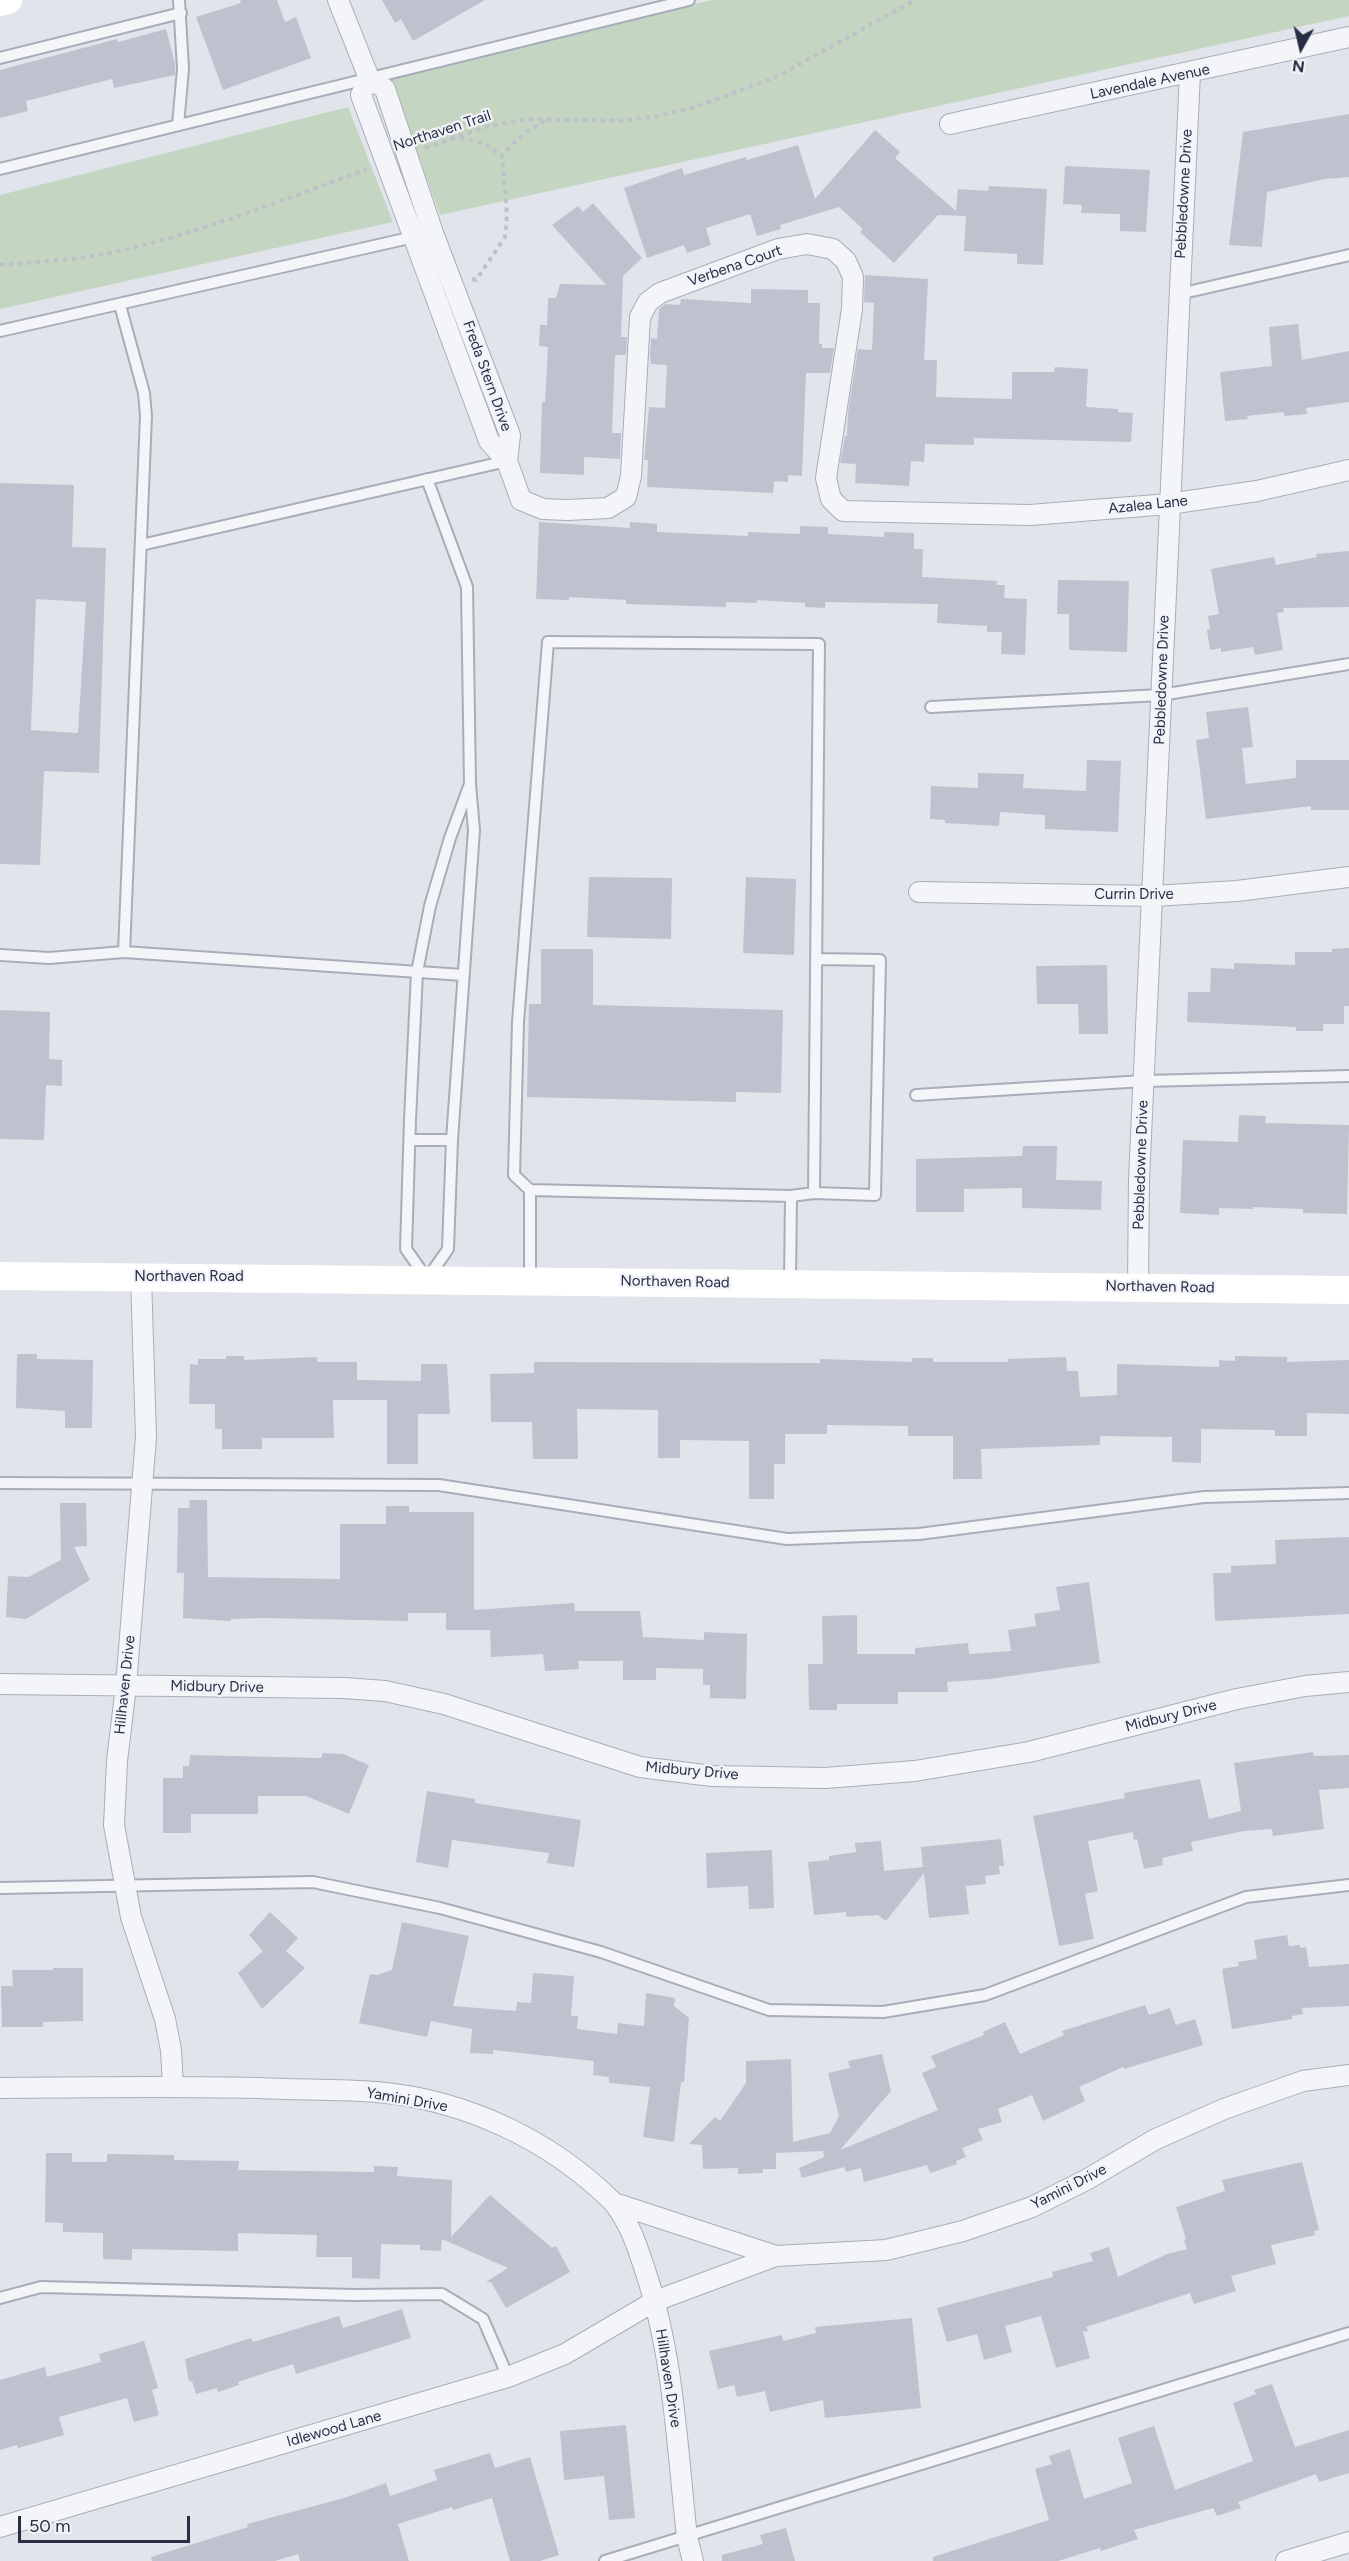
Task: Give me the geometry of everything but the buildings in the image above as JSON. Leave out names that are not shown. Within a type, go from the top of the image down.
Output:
[{"type":"street","points":[[0,2],[8,0]]},
{"type":"street","name":"Freda Stern Drive","points":[[338,0],[369,78],[385,89],[433,233],[510,435],[507,461]]},
{"type":"street","name":"Lavendale Avenue","points":[[950,124],[1349,37]]},
{"type":"street","name":"Pebbledowne Drive","points":[[1138,1287],[1139,1179],[1190,73]]},
{"type":"street","name":"Freda Stern Drive","points":[[369,78],[361,95],[384,162],[489,441],[507,461]]},
{"type":"street","name":"Verbena Court","points":[[507,461],[521,500],[543,508],[567,510],[608,508],[617,504],[626,497],[631,476],[640,317],[648,302],[660,292],[778,249],[807,244],[834,249],[846,261],[853,277],[852,309],[826,478],[831,499],[843,512],[944,513]]},
{"type":"street","name":"Azalea Lane","points":[[944,513],[1030,515],[1169,504],[1257,491],[1349,470]]},
{"type":"street","name":"Currin Drive","points":[[919,892],[1153,896],[1237,891],[1349,877]]},
{"type":"street","name":"Northaven Road","points":[[0,1276],[1349,1290]]},
{"type":"street","name":"Hillhaven Drive","points":[[141,1277],[146,1375],[146,1437],[126,1686],[117,1761],[114,1825],[131,1917],[165,2019],[171,2050],[173,2086]]},
{"type":"street","name":"Midbury Drive","points":[[0,1684],[344,1688],[385,1691],[444,1704],[640,1767],[712,1776],[825,1778],[915,1771],[1029,1752],[1237,1699],[1305,1686],[1349,1682]]},
{"type":"street","name":"Yamini Drive","points":[[655,2301],[776,2256],[886,2250],[963,2231],[1032,2207],[1086,2180],[1156,2139],[1224,2109],[1304,2081],[1349,2075]]},
{"type":"street","name":"Yamini Drive","points":[[0,2088],[173,2086],[378,2092],[435,2103],[490,2120],[546,2147],[595,2184],[614,2203],[776,2256]]},
{"type":"street","name":"Hillhaven Drive","points":[[614,2203],[628,2222],[655,2301],[671,2375],[687,2537],[693,2561]]},
{"type":"street","name":"Idlewood Lane","points":[[0,2527],[508,2377],[565,2354],[655,2301]]},
{"type":"street","points":[[1286,2561],[1349,2542]]},
{"type":"lane","points":[[178,125],[183,69],[182,13],[179,0]]},
{"type":"lane","points":[[0,169],[689,0]]},
{"type":"lane","points":[[0,58],[182,13]]},
{"type":"lane","points":[[0,331],[433,233]]},
{"type":"lane","points":[[1179,294],[1349,255]]},
{"type":"lane","points":[[120,305],[144,393],[146,416],[124,952]]},
{"type":"lane","points":[[141,545],[507,461]]},
{"type":"lane","points":[[427,479],[467,587],[470,784],[474,830],[452,1140],[448,1249],[427,1279],[406,1249],[417,972],[430,906],[450,838],[470,784]]},
{"type":"lane","points":[[814,1193],[819,644],[548,642],[518,1022],[514,1175],[530,1190],[791,1196],[814,1193],[875,1195],[880,960],[817,959]]},
{"type":"lane","points":[[931,707],[1161,695],[1349,664]]},
{"type":"lane","points":[[0,955],[49,958],[124,952],[463,975]]},
{"type":"lane","points":[[916,1095],[1144,1081],[1349,1076]]},
{"type":"lane","points":[[410,1140],[452,1140]]},
{"type":"lane","points":[[530,1190],[531,1280]]},
{"type":"lane","points":[[790,1283],[791,1196]]},
{"type":"lane","points":[[0,1483],[439,1485],[787,1539],[919,1534],[1204,1497],[1349,1493]]},
{"type":"lane","points":[[0,1888],[313,1882],[440,1908],[601,1952],[769,2010],[883,2012],[986,1995],[1246,1896],[1349,1885]]},
{"type":"lane","points":[[0,2298],[41,2287],[354,2295],[442,2294],[483,2319],[508,2377]]},
{"type":"lane","points":[[605,2561],[1349,2333]]},
{"type":"path","name":"Northaven Trail","points":[[408,154],[486,127],[527,119],[618,121],[658,116],[698,106],[776,77],[915,0]]},
{"type":"path","points":[[448,272],[476,280],[506,237],[507,214],[502,156],[512,143],[529,129],[549,119]]},
{"type":"path","points":[[459,136],[485,144],[502,156]]},
{"type":"path","name":"Northaven Trail","points":[[0,265],[107,253],[151,243],[217,224],[384,162]]},
{"type":"green space","points":[[712,0],[1349,0],[1349,16],[440,215],[390,78]]},
{"type":"green space","points":[[348,107],[393,222],[0,309],[0,195]]}]
